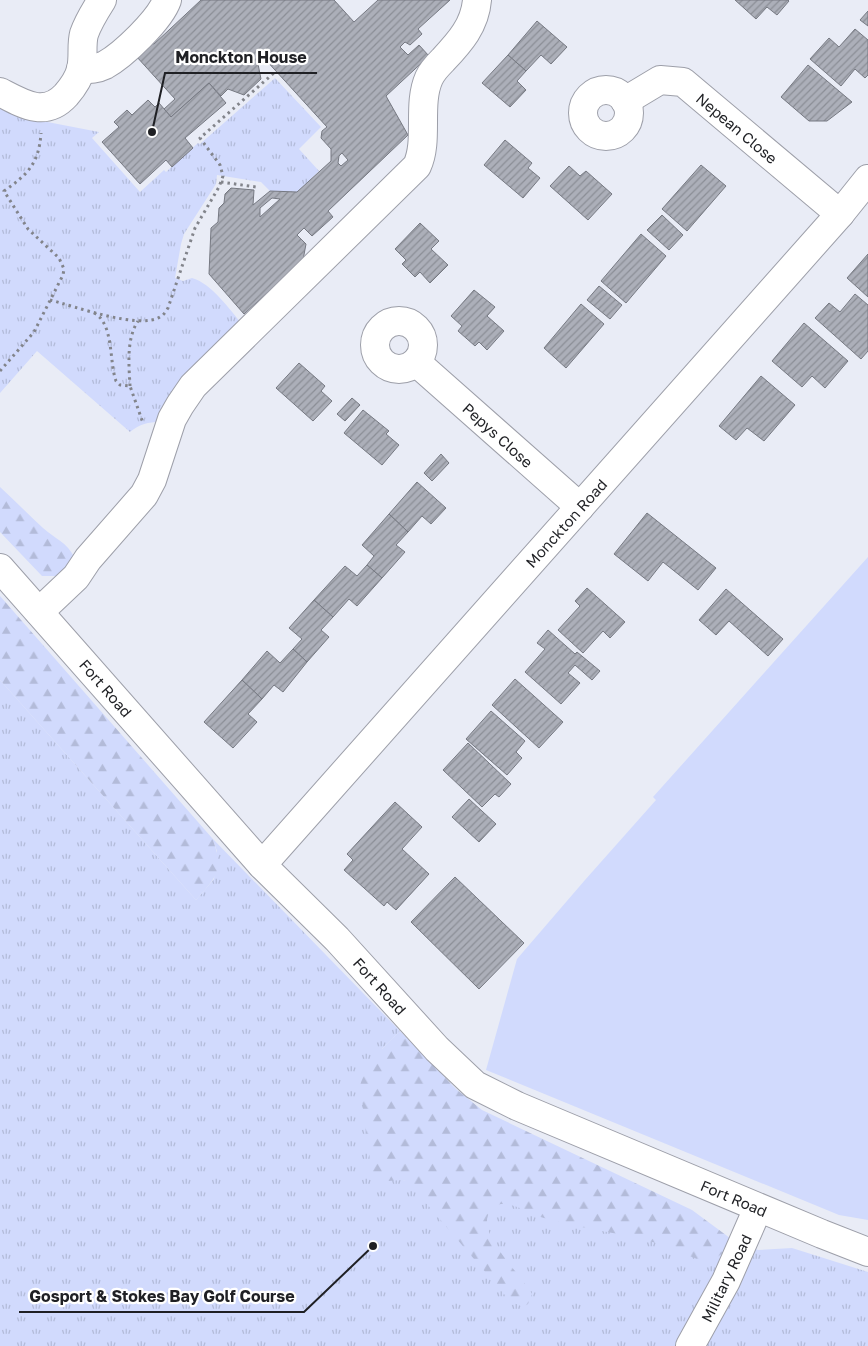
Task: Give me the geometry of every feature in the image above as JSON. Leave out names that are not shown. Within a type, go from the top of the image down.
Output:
[{"type":"street","points":[[0,92],[24,104],[42,108],[49,107],[63,98],[74,84],[82,69],[84,35],[102,0]]},
{"type":"street","points":[[82,69],[93,69],[104,65],[121,53],[156,19],[167,0]]},
{"type":"street","points":[[39,612],[69,584],[144,495],[152,480],[172,419],[193,386],[417,166],[421,156],[425,95],[428,81],[434,70],[457,46],[466,33],[475,14],[477,0]]},
{"type":"street","name":"Nepean Close","points":[[625,101],[660,80],[683,82],[840,214]]},
{"type":"street","name":"Monckton Road","points":[[262,865],[840,214],[868,179]]},
{"type":"street","name":"Pepys Close","points":[[416,362],[580,508]]},
{"type":"street","name":"Fort Road","points":[[0,568],[262,865],[337,938],[437,1049],[476,1085],[516,1106],[758,1208],[868,1252]]},
{"type":"street","name":"Military Road","points":[[690,1346],[726,1281],[758,1208]]},
{"type":"path","points":[[50,300],[120,319],[139,321],[154,320],[160,317],[168,308],[195,228],[223,176],[220,165],[200,138],[276,72]]},
{"type":"path","points":[[0,371],[34,332],[63,275],[63,264],[59,258],[28,229],[2,192],[23,177],[36,158],[40,140],[42,108]]},
{"type":"path","points":[[221,182],[256,187]]},
{"type":"path","points":[[86,310],[98,316],[104,324],[116,381],[120,385],[130,386]]},
{"type":"path","points":[[139,321],[135,326],[131,340],[130,386],[145,429]]},
{"type":"green space","points":[[275,78],[321,127],[299,149],[319,171],[297,192],[270,191],[261,182],[217,175],[216,184],[184,234],[175,278],[183,281],[192,278],[206,285],[243,325],[160,422],[144,424],[130,432],[37,351],[0,393],[0,105],[32,119],[99,132],[92,138],[140,192],[164,170],[166,172],[198,143],[200,144]]},
{"type":"green space","points":[[0,487],[71,552],[74,557],[62,576],[42,576],[0,532]]},
{"type":"green space","points":[[868,557],[868,1220],[839,1215],[486,1070],[517,959],[656,800],[653,797]]},
{"type":"green space","points":[[0,596],[212,838],[218,858],[217,872],[196,900],[0,680]]},
{"type":"green space","points":[[0,680],[196,900],[214,879],[217,851],[212,838],[400,1031],[382,1049],[394,1180],[403,1180],[734,1241],[758,1250],[792,1248],[868,1272],[868,1346],[0,1346]]},
{"type":"green space","points":[[400,1031],[456,1089],[482,1110],[692,1210],[734,1241],[717,1257],[703,1260],[660,1244],[558,1222],[512,1205],[501,1204],[490,1211],[487,1224],[489,1232],[499,1250],[532,1294],[528,1304],[523,1307],[510,1301],[408,1182],[403,1180],[373,1182],[360,1086],[371,1063]]},
{"type":"building","points":[[201,0],[334,0],[354,22],[378,0],[450,0],[418,29],[422,34],[410,45],[405,42],[400,47],[408,55],[419,45],[429,56],[386,96],[408,135],[328,211],[333,217],[312,236],[304,228],[297,235],[306,244],[303,260],[244,314],[209,274],[211,228],[218,222],[219,208],[224,203],[225,194],[231,188],[254,190],[253,205],[270,191],[297,192],[331,161],[331,149],[321,138],[322,131],[327,127],[264,58],[258,64],[261,79],[244,95],[228,89],[221,96],[209,83],[171,117],[164,109],[175,99],[136,56],[150,43],[154,44]],"holes":[[[342,153],[348,160],[341,166],[338,163],[339,156]],[[272,198],[280,199],[260,217],[260,208]]]},
{"type":"building","points":[[735,0],[789,1],[777,15],[767,7],[756,19]]},
{"type":"building","points":[[868,11],[868,26],[860,20]]},
{"type":"building","points":[[537,21],[567,47],[551,64],[541,55],[526,71],[508,55]]},
{"type":"building","points":[[855,29],[868,40],[868,75],[865,78],[855,69],[841,86],[810,59],[829,38],[839,47]]},
{"type":"building","points":[[508,55],[526,71],[517,81],[526,90],[510,107],[482,83]]},
{"type":"building","points":[[808,65],[852,102],[827,121],[809,121],[781,97]]},
{"type":"building","points":[[209,83],[226,103],[185,138],[193,148],[172,167],[166,160],[140,184],[102,142],[119,127],[114,122],[127,110],[132,115],[148,100],[155,107],[159,103],[171,117]]},
{"type":"building","points":[[505,140],[532,163],[528,168],[540,178],[523,198],[484,165]]},
{"type":"building","points":[[701,165],[726,186],[687,231],[662,209]]},
{"type":"building","points":[[569,166],[580,176],[586,171],[612,194],[588,220],[550,186]]},
{"type":"building","points":[[662,215],[683,235],[669,250],[647,230]]},
{"type":"building","points":[[420,223],[439,241],[431,249],[448,265],[430,283],[420,272],[415,277],[402,264],[406,260],[395,249]]},
{"type":"building","points":[[641,234],[666,256],[626,303],[601,281]]},
{"type":"building","points":[[868,254],[868,297],[847,278]]},
{"type":"building","points":[[599,286],[622,305],[610,319],[587,300]]},
{"type":"building","points":[[474,290],[495,307],[487,316],[504,331],[487,350],[479,342],[475,346],[458,331],[462,326],[451,316]]},
{"type":"building","points":[[855,294],[868,305],[868,351],[861,359],[815,318],[829,303],[840,312]]},
{"type":"building","points":[[581,304],[604,324],[566,368],[544,348]]},
{"type":"building","points":[[804,323],[848,361],[825,388],[812,376],[802,387],[772,361]]},
{"type":"building","points":[[299,363],[325,386],[321,391],[332,401],[313,421],[276,388]]},
{"type":"building","points":[[761,376],[795,405],[764,441],[747,428],[736,440],[719,426]]},
{"type":"building","points":[[352,398],[360,405],[345,421],[337,414]]},
{"type":"building","points":[[363,410],[389,431],[386,434],[399,445],[382,465],[344,433]]},
{"type":"building","points":[[441,454],[449,463],[432,481],[424,473]]},
{"type":"building","points":[[417,482],[446,508],[431,524],[422,516],[408,532],[389,514]]},
{"type":"building","points":[[647,513],[716,568],[698,590],[663,562],[648,581],[614,554]]},
{"type":"building","points":[[389,514],[408,532],[396,545],[405,552],[382,578],[367,565],[374,556],[362,545]]},
{"type":"building","points":[[367,565],[382,578],[357,606],[349,599],[333,617],[314,600],[345,566],[357,576]]},
{"type":"building","points":[[587,588],[625,622],[610,638],[603,631],[583,653],[558,630],[580,606],[575,601]]},
{"type":"building","points":[[726,589],[783,639],[768,656],[729,621],[716,635],[699,620]]},
{"type":"building","points":[[314,600],[333,617],[321,630],[329,637],[307,662],[293,649],[302,639],[289,628]]},
{"type":"building","points":[[548,630],[575,654],[577,652],[600,671],[592,680],[575,665],[568,673],[580,683],[561,704],[525,672],[545,649],[537,643]]},
{"type":"building","points":[[293,649],[307,662],[283,692],[274,685],[262,699],[242,680],[267,651],[280,663]]},
{"type":"building","points":[[515,679],[563,722],[539,748],[492,705]]},
{"type":"building","points":[[242,680],[262,699],[248,714],[257,722],[233,748],[204,722]]},
{"type":"building","points":[[491,711],[525,741],[516,752],[522,758],[507,775],[466,739]]},
{"type":"building","points":[[468,743],[511,784],[499,797],[495,794],[482,807],[443,770]]},
{"type":"building","points":[[469,799],[496,824],[479,842],[452,817]]},
{"type":"building","points":[[395,802],[422,827],[402,849],[429,874],[396,910],[387,902],[384,906],[344,870],[353,860],[347,854]]},
{"type":"building","points":[[455,877],[524,943],[479,989],[411,922]]},
{"type":"place","name":"Monckton House","points":[[152,132]]},
{"type":"place","name":"Gosport & Stokes Bay Golf Course","points":[[373,1246]]}]
